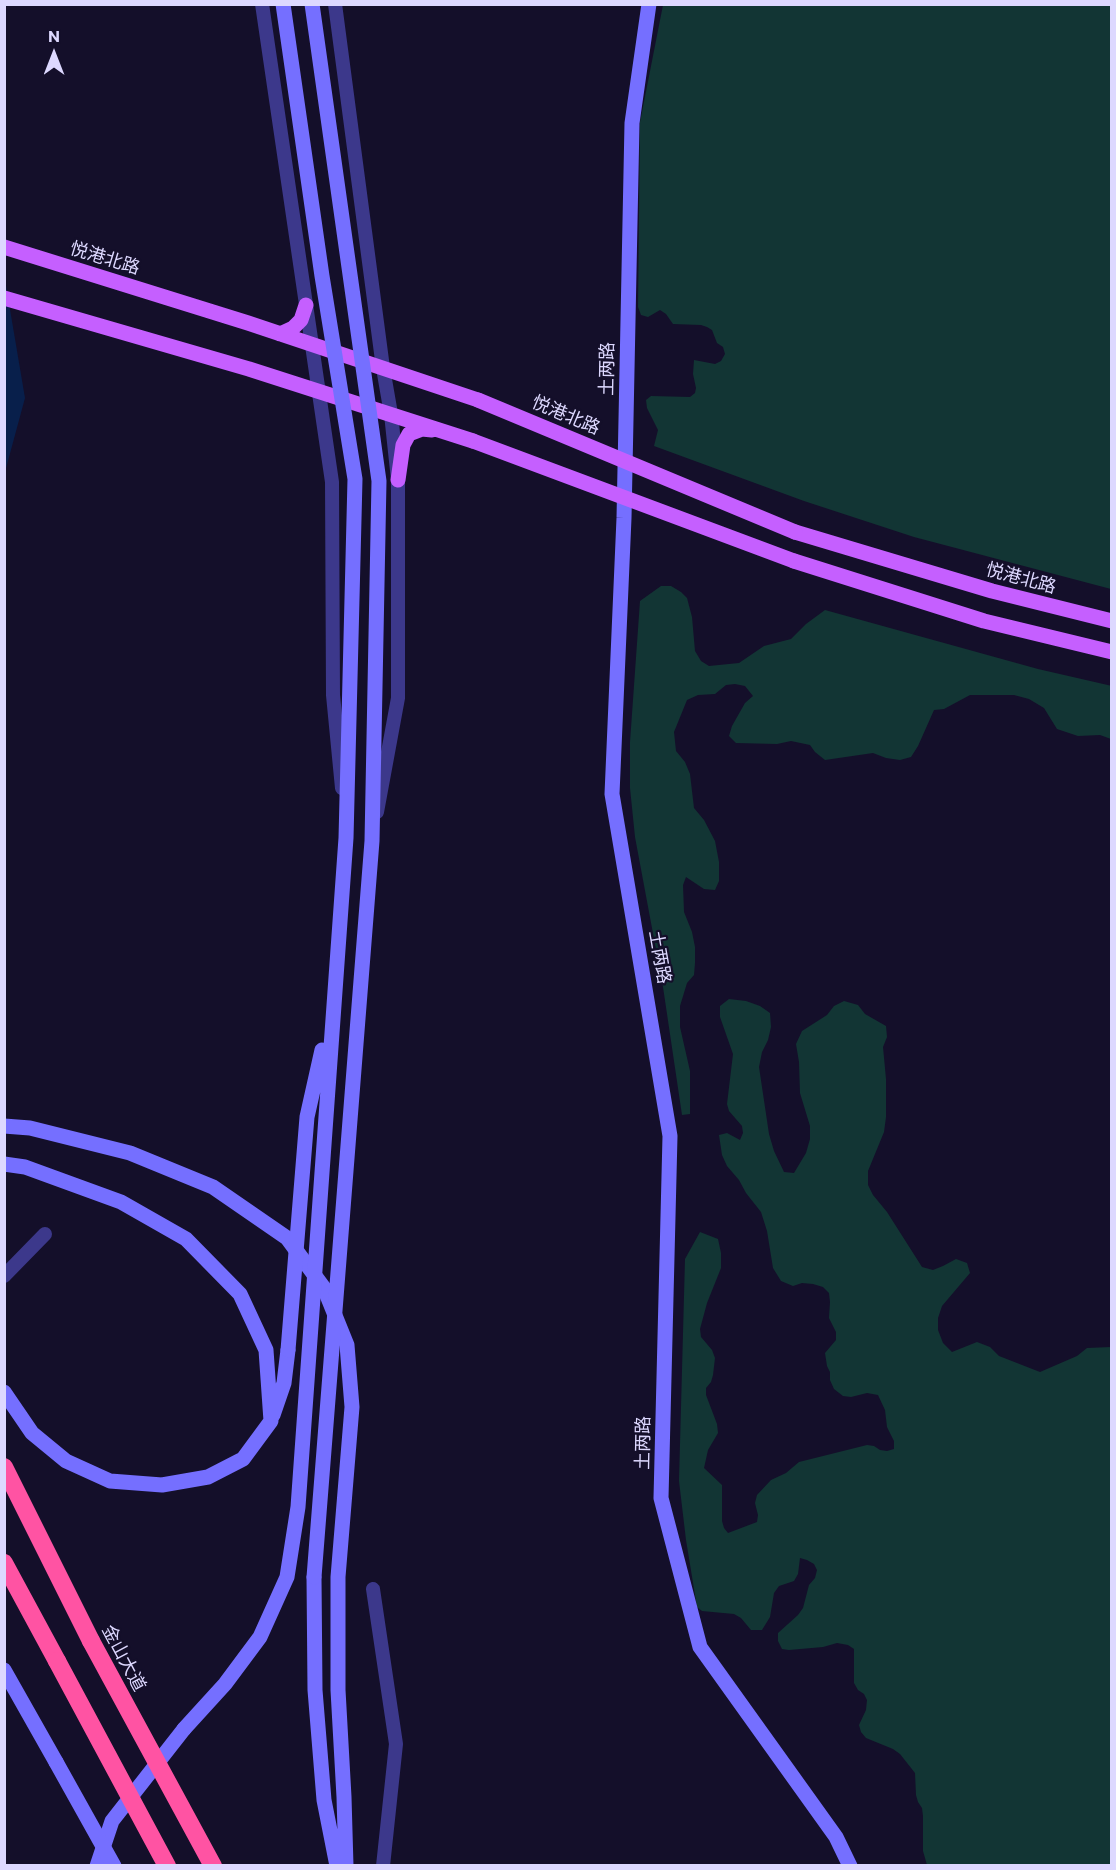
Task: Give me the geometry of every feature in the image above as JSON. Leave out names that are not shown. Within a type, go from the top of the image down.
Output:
[{"type":"highway","name":"金山大道","points":[[4,1467],[91,1641],[213,1866]]},
{"type":"highway","points":[[4,1563],[166,1866]]},
{"type":"main road","points":[[96,1866],[112,1821],[184,1729],[225,1684],[260,1637],[287,1577],[298,1507],[346,838],[355,479],[322,276],[283,4]]},
{"type":"main road","points":[[312,4],[380,481],[372,841],[314,1577],[315,1690],[319,1745],[324,1800],[338,1866]]},
{"type":"main road","name":"土两路","points":[[649,4],[632,123],[624,518],[612,794],[670,1136],[661,1498],[700,1647],[836,1838],[850,1866]]},
{"type":"main road","name":"悦港北路","points":[[4,246],[248,323],[478,400],[795,532],[992,591],[1112,621]]},
{"type":"main road","points":[[4,298],[249,369],[473,441],[794,561],[984,621],[1112,652]]},
{"type":"main road","points":[[280,334],[293,328],[301,320],[306,305]]},
{"type":"main road","points":[[398,480],[403,446],[408,434],[422,429],[439,430]]},
{"type":"main road","points":[[4,1392],[32,1433],[66,1461],[110,1481],[162,1485],[208,1477],[243,1459],[271,1421],[284,1383],[307,1117],[333,1000]]},
{"type":"main road","points":[[4,1126],[30,1128],[130,1153],[213,1187],[287,1238],[324,1288],[347,1345],[352,1407],[338,1577],[338,1690],[346,1866]]},
{"type":"main road","points":[[4,1164],[25,1167],[121,1202],[186,1239],[240,1294],[266,1350],[271,1421]]},
{"type":"main road","points":[[4,1670],[114,1866]]},
{"type":"street","points":[[262,4],[332,482],[333,695],[346,838]]},
{"type":"street","points":[[335,4],[398,480],[398,698],[372,841]]},
{"type":"street","points":[[4,1276],[45,1234]]},
{"type":"street","points":[[373,1589],[396,1744],[382,1866]]},
{"type":"green space","points":[[663,5],[1111,5],[1111,589],[914,537],[804,501],[654,446],[658,430],[647,408],[646,400],[651,396],[690,397],[695,393],[696,388],[693,374],[694,360],[715,364],[721,361],[725,354],[712,330],[707,327],[673,324],[660,310],[648,317],[641,315],[638,307],[640,122]]},
{"type":"green space","points":[[661,586],[671,586],[687,598],[692,617],[695,651],[701,661],[709,666],[739,663],[764,646],[791,639],[825,610],[1038,669],[1112,686],[1111,739],[1100,735],[1078,736],[1057,729],[1044,708],[1029,699],[1014,695],[970,695],[944,709],[934,710],[911,757],[900,760],[873,753],[825,760],[810,745],[791,741],[777,744],[736,743],[729,736],[732,726],[745,703],[753,696],[745,686],[726,685],[715,694],[698,695],[687,700],[674,732],[676,751],[685,762],[690,774],[694,808],[704,820],[715,841],[719,862],[719,881],[715,890],[704,889],[686,877],[683,885],[684,912],[692,932],[695,963],[694,975],[687,983],[680,1006],[680,1027],[690,1071],[690,1114],[682,1115],[663,987],[635,837],[630,788],[630,742],[640,601]]},
{"type":"green space","points":[[729,999],[746,1001],[770,1013],[771,1027],[759,1067],[769,1134],[784,1172],[794,1173],[806,1153],[810,1139],[810,1126],[800,1093],[796,1044],[802,1031],[844,1001],[858,1005],[865,1014],[886,1026],[887,1037],[883,1047],[886,1117],[884,1132],[868,1171],[868,1185],[922,1267],[933,1270],[956,1259],[967,1263],[970,1273],[942,1306],[938,1318],[938,1330],[943,1343],[952,1352],[977,1342],[990,1347],[999,1356],[1040,1372],[1077,1356],[1087,1348],[1111,1347],[1111,1865],[927,1865],[923,1851],[922,1808],[916,1795],[915,1773],[900,1754],[866,1738],[861,1732],[859,1725],[866,1710],[867,1700],[854,1683],[854,1649],[837,1643],[823,1647],[789,1650],[782,1649],[778,1641],[778,1633],[803,1608],[809,1585],[815,1578],[817,1570],[814,1564],[800,1558],[798,1574],[794,1581],[779,1586],[774,1593],[770,1617],[762,1630],[751,1630],[741,1618],[734,1614],[702,1611],[697,1607],[679,1481],[685,1259],[700,1232],[718,1239],[721,1253],[721,1268],[707,1303],[700,1329],[701,1337],[712,1350],[715,1358],[713,1375],[706,1388],[706,1395],[718,1433],[708,1450],[704,1468],[722,1485],[722,1521],[728,1533],[757,1522],[755,1503],[757,1495],[771,1480],[786,1473],[799,1462],[867,1445],[880,1450],[894,1449],[894,1441],[887,1427],[885,1410],[878,1395],[867,1393],[851,1397],[843,1396],[834,1389],[830,1380],[825,1353],[836,1340],[836,1332],[829,1318],[829,1293],[823,1287],[813,1284],[802,1283],[793,1286],[781,1281],[773,1268],[767,1231],[761,1212],[727,1166],[722,1155],[719,1135],[727,1133],[740,1140],[743,1133],[742,1126],[729,1111],[727,1104],[733,1054],[720,1017],[720,1006]]},
{"type":"water","points":[[4,274],[25,398],[5,472],[4,472]]}]
